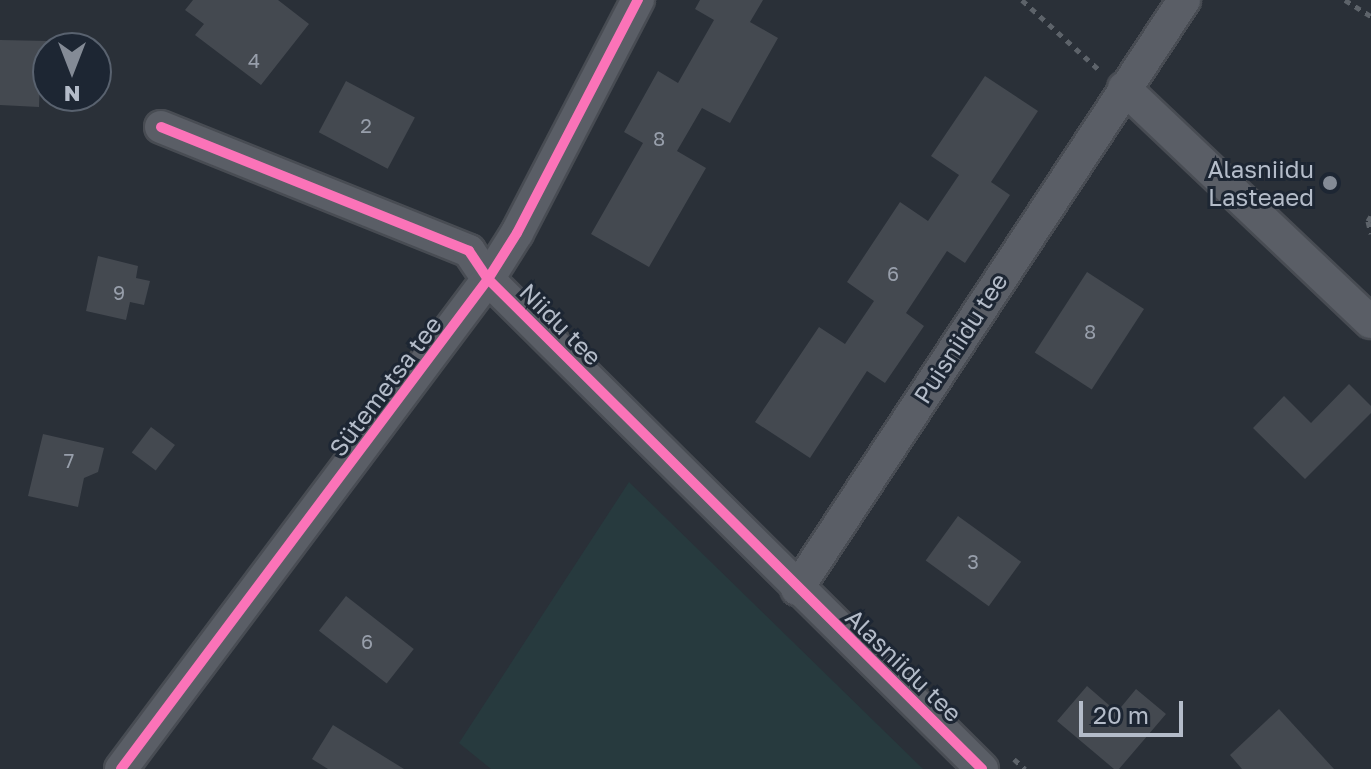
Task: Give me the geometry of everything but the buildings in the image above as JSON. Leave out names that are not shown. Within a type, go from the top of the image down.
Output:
[{"type":"street","name":"Sütemetsa tee","points":[[121,769],[488,279],[517,233],[638,0]]},
{"type":"street","name":"Puisniidu tee","points":[[797,589],[1184,0]]},
{"type":"street","points":[[1124,88],[1371,322]]},
{"type":"street","name":"Niidu tee","points":[[161,127],[469,251],[488,279],[797,589]]},
{"type":"street","name":"Alasniidu tee","points":[[797,589],[992,758]]},
{"type":"path","points":[[1022,0],[1083,59],[1124,88]]},
{"type":"path","points":[[1345,0],[1371,16]]},
{"type":"path","points":[[1371,216],[1368,221],[1371,234]]},
{"type":"path","points":[[992,758],[1025,769]]},
{"type":"green space","points":[[629,482],[923,769],[491,769],[459,743]]},
{"type":"cycle path","points":[[121,769],[488,279],[517,233],[638,0]]},
{"type":"cycle path","points":[[161,127],[469,251],[488,279],[982,769]]},
{"type":"place","name":"Alasniidu Lasteaed","points":[[1330,183]]}]
